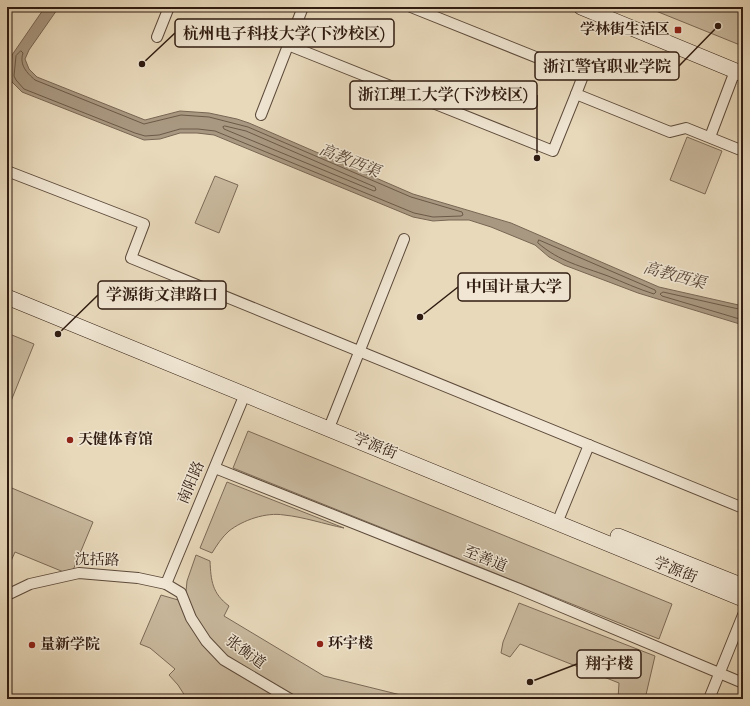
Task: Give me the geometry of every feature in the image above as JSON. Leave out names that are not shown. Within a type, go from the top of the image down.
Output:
[{"type":"main road","points":[[581,7],[739,73]]},
{"type":"main road","name":"学源街","points":[[7,286],[330,426]]},
{"type":"main road","name":"学源街","points":[[7,297],[245,394],[330,426],[559,518],[743,586]]},
{"type":"main road","name":"学源街","points":[[559,518],[743,599]]},
{"type":"street","points":[[156,37],[169,7]]},
{"type":"street","points":[[261,115],[303,7]]},
{"type":"street","points":[[288,45],[553,151],[583,76],[411,7]]},
{"type":"street","points":[[710,137],[739,73]]},
{"type":"street","points":[[576,94],[670,132],[686,128],[743,151]]},
{"type":"street","points":[[7,171],[144,224],[131,258],[743,508]]},
{"type":"street","points":[[330,426],[404,239]]},
{"type":"street","name":"南阳路","points":[[166,584],[245,394]]},
{"type":"street","points":[[559,518],[589,445]]},
{"type":"street","name":"至善道","points":[[215,468],[519,589],[743,683]]},
{"type":"street","name":"沈括路","points":[[7,595],[30,584],[79,572],[138,578],[166,584]]},
{"type":"street","name":"张衡道","points":[[166,584],[181,593],[191,618],[206,641],[224,660],[290,699]]},
{"type":"street","points":[[709,699],[743,615]]},
{"type":"shaded area","points":[[646,7],[743,7],[743,37],[740,45]]},
{"type":"shaded area","points":[[687,137],[722,151],[705,194],[670,180]]},
{"type":"shaded area","points":[[215,176],[238,185],[219,233],[195,223]]},
{"type":"shaded area","points":[[7,333],[34,344],[7,411]]},
{"type":"shaded area","points":[[248,431],[672,604],[659,639],[233,468]]},
{"type":"shaded area","points":[[227,482],[344,528],[292,516],[277,514],[262,516],[241,523],[229,531],[222,538],[212,553],[200,548]]},
{"type":"shaded area","points":[[7,486],[93,522],[71,575],[15,552],[7,570]]},
{"type":"shaded area","points":[[196,555],[210,561],[212,581],[216,591],[223,601],[229,606],[224,616],[324,676],[417,699],[187,699],[169,675],[175,669],[150,648],[140,644],[161,595],[185,602],[187,581]]},
{"type":"shaded area","points":[[519,603],[655,656],[645,699],[618,699],[619,683],[520,644],[510,657],[501,653],[503,642]]},
{"type":"water","points":[[45,7],[59,7],[29,50],[25,59],[29,69],[37,77],[145,120],[180,111],[209,113],[249,123],[413,194],[511,223],[659,287],[743,306],[743,325],[638,293],[564,265],[549,257],[535,245],[491,227],[469,220],[433,221],[413,217],[214,135],[180,133],[160,139],[144,140],[22,92],[12,82],[10,76],[12,55]]},
{"type":"place","name":"浙江警官职业学院","points":[[718,26]]},
{"type":"place","name":"学林街生活区","points":[[678,30]]},
{"type":"place","name":"杭州电子科技大学(下沙校区)","points":[[142,64]]},
{"type":"place","name":"浙江理工大学(下沙校区)","points":[[537,158]]},
{"type":"place","name":"中国计量大学","points":[[420,317]]},
{"type":"place","name":"学源街文津路口","points":[[58,334]]},
{"type":"place","name":"天健体育馆","points":[[70,440]]},
{"type":"place","name":"环宇楼","points":[[320,644]]},
{"type":"place","name":"量新学院","points":[[32,645]]},
{"type":"place","name":"翔宇楼","points":[[530,682]]},
{"type":"water label","name":"高教西渠","points":[[349,162]]},
{"type":"water label","name":"高教西渠","points":[[674,277]]}]
